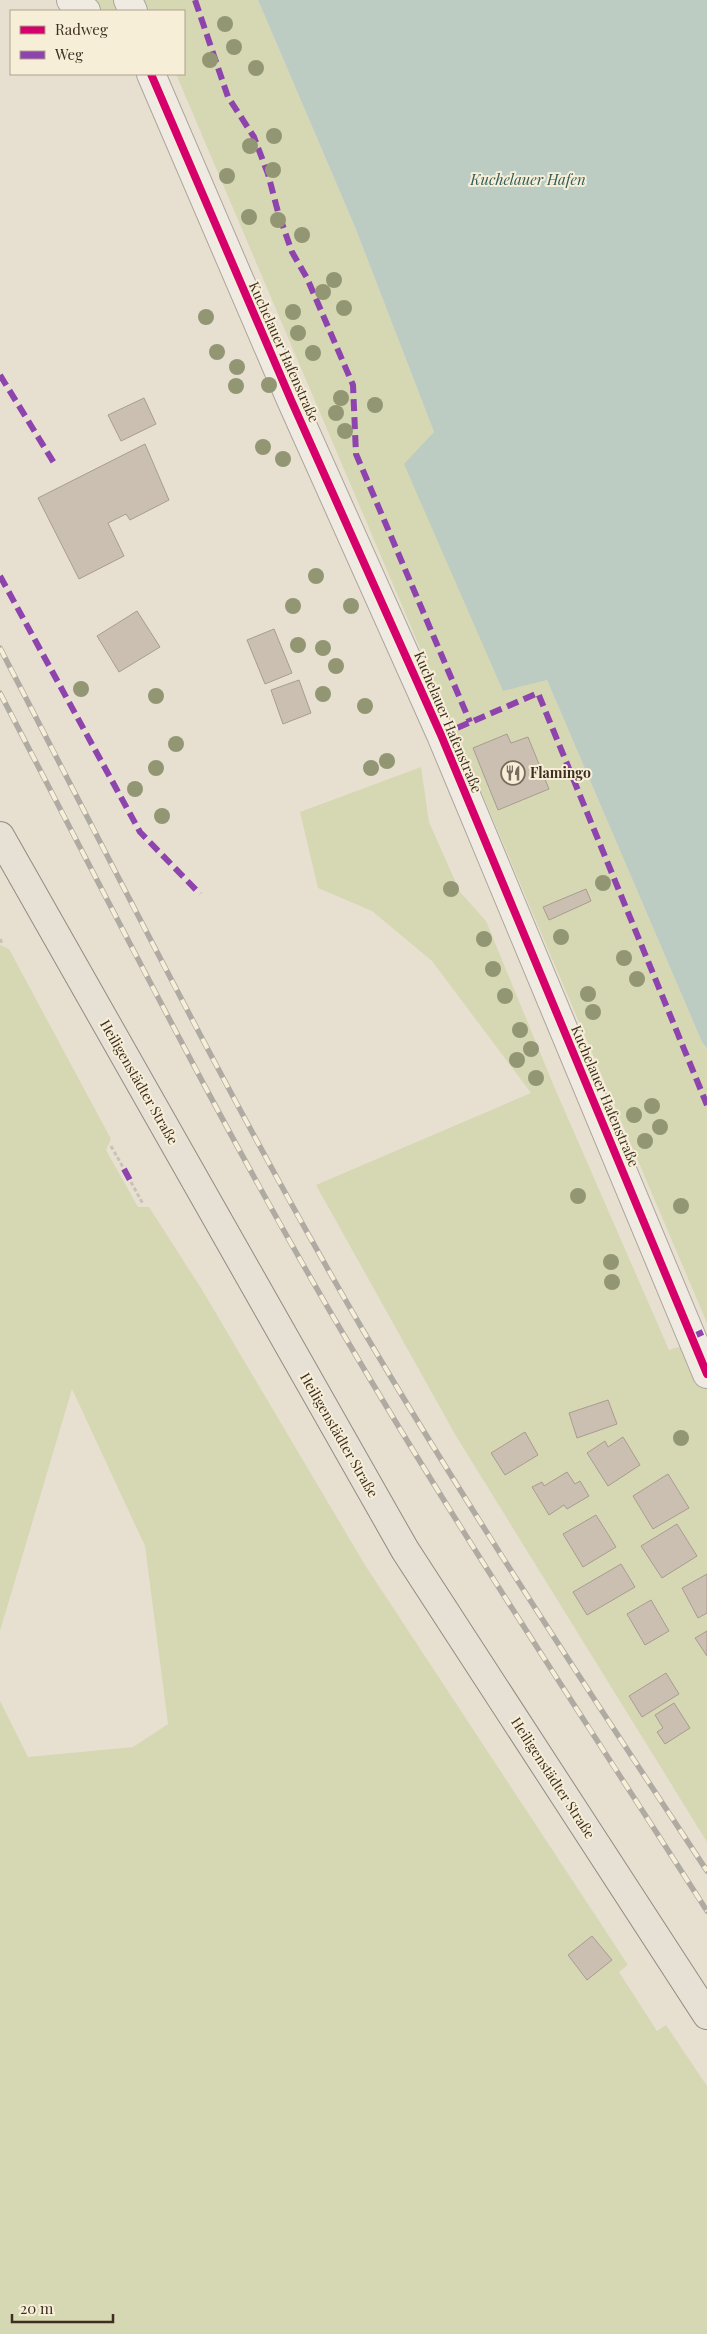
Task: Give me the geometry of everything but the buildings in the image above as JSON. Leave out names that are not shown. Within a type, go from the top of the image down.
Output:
[{"type":"main road","name":"Heiligenstädter Straße","points":[[0,836],[405,1550],[707,2015]]},
{"type":"street","points":[[71,0],[85,10]]},
{"type":"street","name":"Kuchelauer Hafenstraße","points":[[150,78],[441,735],[707,1374]]},
{"type":"path","points":[[0,938],[2,943]]},
{"type":"path","points":[[111,1146],[124,1169]]},
{"type":"path","points":[[131,1182],[143,1204]]},
{"type":"green space","points":[[91,0],[114,0],[120,10],[102,10]]},
{"type":"green space","points":[[142,0],[258,0],[355,227],[434,432],[547,680],[702,1042],[707,1048],[707,1323],[176,75],[185,75],[185,10],[148,10]]},
{"type":"green space","points":[[421,767],[429,822],[460,892],[486,921],[553,1084],[669,1350],[707,1338],[707,1842],[456,1436],[316,1185],[531,1093],[432,961],[372,911],[318,888],[300,812]]},
{"type":"green space","points":[[0,945],[9,949],[111,1139],[106,1150],[138,1207],[149,1207],[201,1288],[365,1565],[628,1965],[619,1972],[657,2031],[666,2025],[707,2086],[707,2334],[0,2334],[0,1701],[28,1757],[133,1747],[168,1724],[145,1546],[72,1389],[0,1631]]},
{"type":"water","name":"Kuchelauer Hafen","points":[[258,0],[707,0],[707,1048],[702,1042],[547,680],[503,691],[404,464],[434,432],[355,227]]},
{"type":"railway","points":[[0,648],[223,1078],[364,1332],[489,1536],[707,1871]]},
{"type":"railway","points":[[0,693],[213,1101],[348,1342],[435,1486],[707,1911]]},
{"type":"marked path","points":[[195,0],[228,97],[254,137],[268,174],[278,212],[292,252],[307,278],[353,385],[356,454],[470,722]]},
{"type":"marked path","points":[[0,375],[54,463]]},
{"type":"marked path","points":[[0,576],[140,832],[200,894]]},
{"type":"marked path","points":[[441,735],[538,693],[707,1105]]},
{"type":"marked path","points":[[124,1169],[131,1182]]},
{"type":"marked path","points":[[692,1337],[707,1330]]},
{"type":"cycle path","points":[[151,75],[291,400],[441,735],[707,1374]]},
{"type":"place","name":"Flamingo","points":[[513,773]]}]
